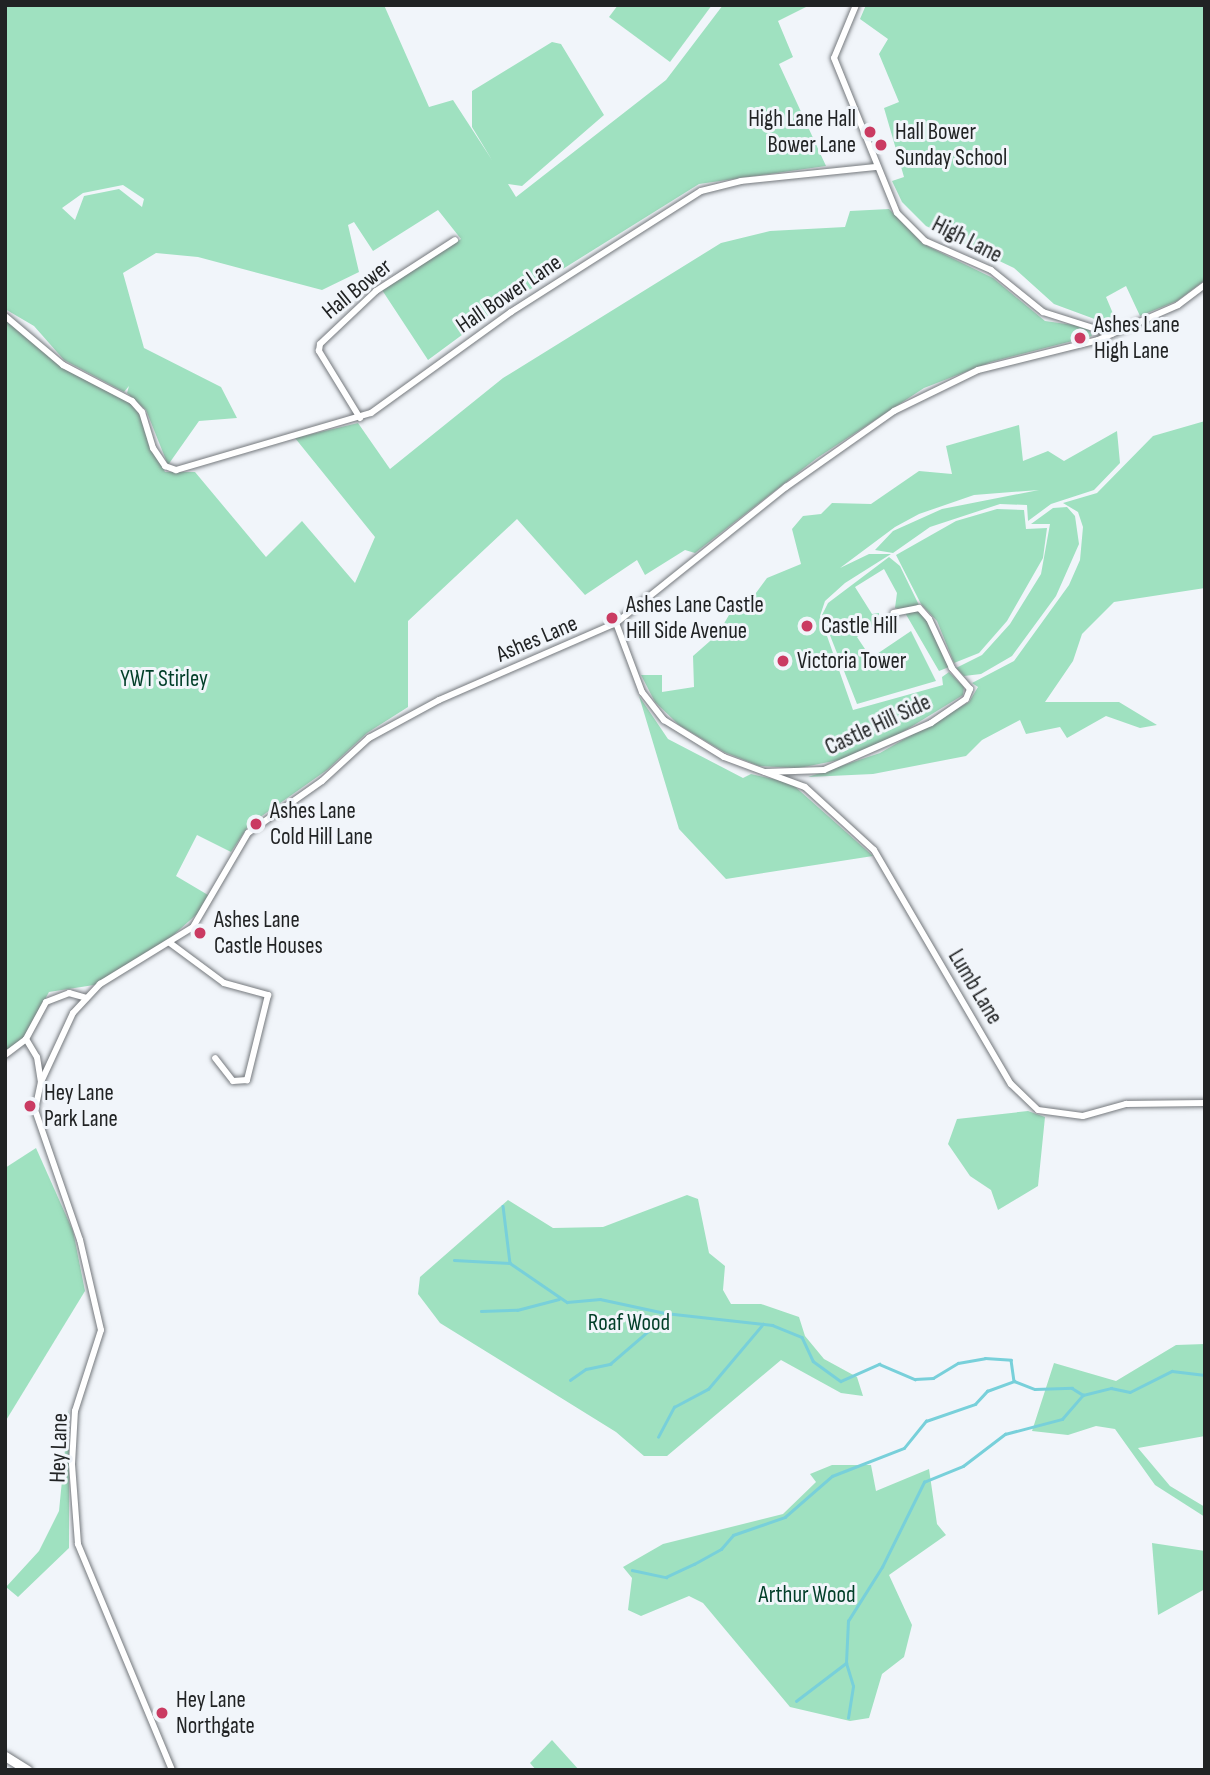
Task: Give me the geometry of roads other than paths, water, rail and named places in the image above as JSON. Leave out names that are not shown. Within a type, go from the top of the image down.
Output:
[{"type":"street","name":"High Lane","points":[[856,5],[834,58],[897,213],[925,241],[991,270],[1043,312],[1112,334]]},
{"type":"street","name":"Hall Bower Lane","points":[[5,316],[63,365],[132,401],[165,466],[176,470],[360,418],[511,312],[701,191],[741,181],[877,167]]},
{"type":"street","name":"Hall Bower","points":[[360,418],[320,344],[376,290],[455,240]]},
{"type":"street","name":"Ashes Lane","points":[[41,1082],[61,1035],[86,998],[100,984],[193,927],[248,834],[322,781],[369,738],[439,700],[617,622],[786,487],[894,411],[978,370],[1112,334],[1178,305],[1205,285]]},
{"type":"street","name":"Castle Hill Side","points":[[617,622],[642,692],[664,720],[724,757],[763,772],[824,770],[931,723],[966,698],[970,689],[952,668],[929,619],[919,608],[893,613]]},
{"type":"street","name":"Lumb Lane","points":[[763,772],[804,787],[874,850],[1011,1084],[1038,1110],[1083,1116],[1126,1104],[1205,1103]]},
{"type":"street","points":[[170,943],[224,983],[268,995],[247,1080],[233,1082],[215,1058]]},
{"type":"street","points":[[5,1055],[26,1039],[46,1002],[69,993],[86,998]]},
{"type":"street","points":[[26,1039],[37,1057],[41,1082]]},
{"type":"street","name":"Hey Lane","points":[[41,1082],[35,1110],[80,1240],[101,1330],[75,1411],[72,1464],[78,1544],[172,1770]]},
{"type":"street","points":[[5,1756],[27,1770]]},
{"type":"waterway","points":[[503,1206],[510,1263],[567,1302],[600,1299],[665,1313],[772,1325],[802,1337],[813,1361],[841,1381],[879,1364],[915,1379],[933,1378],[958,1363],[985,1358],[1011,1360],[1014,1381],[1035,1389],[1072,1388],[1083,1395],[1111,1388],[1130,1392],[1172,1371],[1205,1375]]},
{"type":"waterway","points":[[454,1260],[510,1263]]},
{"type":"waterway","points":[[481,1311],[517,1310],[559,1299]]},
{"type":"waterway","points":[[570,1380],[586,1369],[610,1364],[667,1315]]},
{"type":"waterway","points":[[658,1437],[674,1407],[708,1389],[763,1324]]},
{"type":"waterway","points":[[632,1570],[666,1577],[694,1564],[721,1549],[733,1535],[785,1517],[832,1476],[904,1448],[926,1421],[975,1404],[987,1391],[1014,1381]]},
{"type":"waterway","points":[[848,1718],[853,1686],[846,1663],[848,1621],[882,1567],[924,1482],[963,1466],[1005,1434],[1062,1419],[1083,1395]]},
{"type":"waterway","points":[[796,1701],[846,1663]]},
{"type":"place","name":"High Lane Hall Bower Lane","points":[[870,132]]},
{"type":"place","name":"Hall Bower Sunday School","points":[[881,145]]},
{"type":"place","name":"Ashes Lane High Lane","points":[[1080,338]]},
{"type":"place","name":"Ashes Lane Castle Hill Side Avenue","points":[[612,618]]},
{"type":"place","name":"Castle Hill","points":[[807,626]]},
{"type":"place","name":"Victoria Tower","points":[[783,661]]},
{"type":"place","name":"Ashes Lane Cold Hill Lane","points":[[256,824]]},
{"type":"place","name":"Ashes Lane Castle Houses","points":[[200,933]]},
{"type":"place","name":"Hey Lane Park Lane","points":[[30,1106]]},
{"type":"place","name":"Hey Lane Northgate","points":[[162,1713]]},
{"type":"park label","name":"YWT Stirley","points":[[164,679]]},
{"type":"park label","name":"Roaf Wood","points":[[629,1323]]},
{"type":"park label","name":"Arthur Wood","points":[[807,1595]]}]
